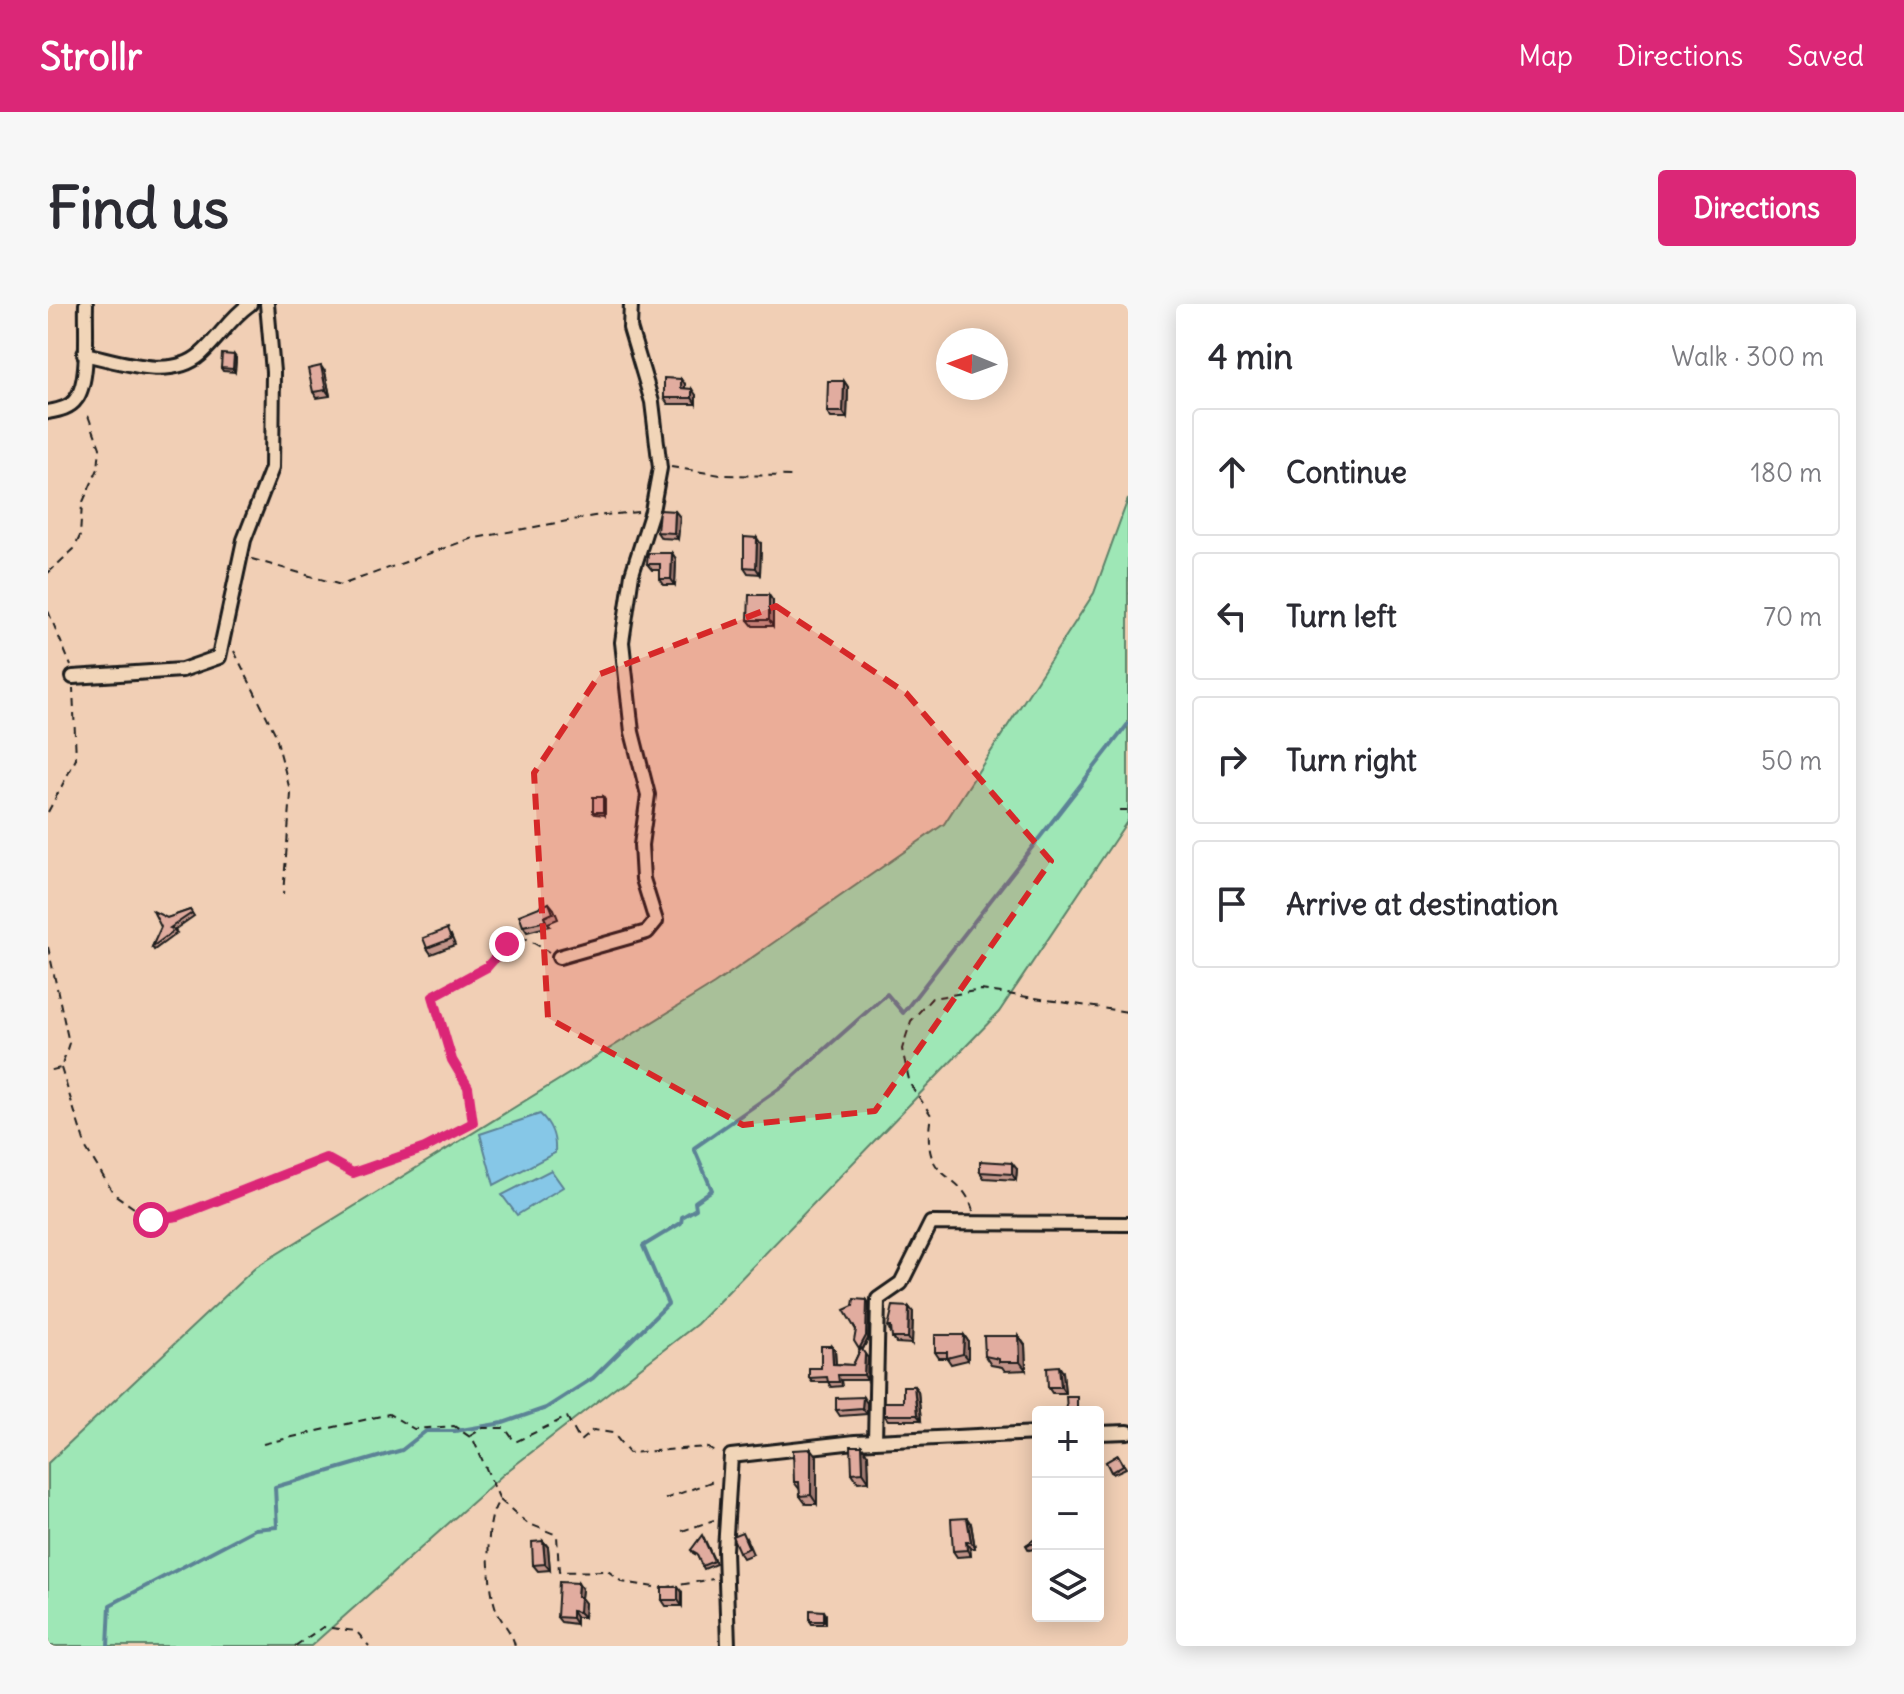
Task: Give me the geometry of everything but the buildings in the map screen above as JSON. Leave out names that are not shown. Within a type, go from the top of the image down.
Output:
[{"type":"street","points":[[48,412],[70,406],[78,397],[86,304]]},
{"type":"street","points":[[84,354],[157,368],[180,364],[200,356],[232,318],[250,304]]},
{"type":"street","points":[[73,677],[182,670],[219,657],[240,556],[272,468],[273,372],[267,304]]},
{"type":"street","points":[[559,957],[647,932],[656,921],[643,879],[641,845],[648,795],[632,732],[622,642],[632,574],[652,511],[659,456],[652,402],[630,328],[631,304]]},
{"type":"street","points":[[875,1441],[878,1299],[901,1283],[931,1223],[1128,1224]]},
{"type":"street","points":[[1104,1433],[1128,1432]]},
{"type":"street","points":[[728,1646],[725,1576],[731,1456],[875,1441],[1032,1433]]},
{"type":"path","points":[[48,573],[74,549],[80,536],[82,504],[100,459],[100,448],[88,413],[78,397]]},
{"type":"path","points":[[659,456],[666,466],[686,472],[792,476]]},
{"type":"path","points":[[240,556],[341,585],[470,539],[594,516],[652,511]]},
{"type":"path","points":[[48,611],[73,677],[76,759],[48,812]]},
{"type":"path","points":[[234,651],[275,733],[291,794],[283,894]]},
{"type":"path","points":[[1119,810],[1128,810]]},
{"type":"path","points":[[48,947],[69,1043],[61,1068],[86,1148],[114,1194],[151,1220],[178,1216],[326,1158],[353,1173],[425,1148],[473,1123],[468,1087],[452,1060],[433,996],[487,967],[507,944],[527,939],[559,957]]},
{"type":"path","points":[[976,1222],[970,1200],[936,1167],[927,1143],[931,1115],[910,1084],[903,1065],[902,1049],[917,1010],[932,998],[981,990],[1128,1012]]},
{"type":"path","points":[[48,1071],[61,1068]]},
{"type":"path","points":[[263,1444],[389,1414],[414,1429],[454,1426],[469,1436],[500,1500],[527,1523],[557,1535],[559,1572],[608,1571],[622,1582],[661,1588],[725,1576]]},
{"type":"path","points":[[469,1436],[483,1428],[505,1428],[515,1442],[567,1417],[580,1441],[593,1430],[613,1433],[629,1453],[706,1447],[723,1456],[731,1456]]},
{"type":"path","points":[[665,1499],[729,1475]]},
{"type":"path","points":[[500,1500],[492,1508],[488,1570],[495,1609],[512,1634],[515,1646]]},
{"type":"path","points":[[682,1531],[726,1516]]},
{"type":"path","points":[[295,1646],[323,1627],[356,1631],[369,1646]]},
{"type":"highlighted area","points":[[776,606],[906,693],[1051,861],[875,1111],[743,1125],[548,1018],[534,773],[600,674]]},
{"type":"green space","points":[[1128,499],[1128,820],[999,1012],[697,1324],[506,1472],[311,1646],[48,1646],[48,1463],[256,1267],[714,984],[944,824],[1094,593]]},
{"type":"water","points":[[540,1114],[552,1132],[555,1153],[494,1185],[480,1134]]},
{"type":"water","points":[[551,1170],[563,1187],[517,1215],[502,1195]]},
{"type":"waterway","points":[[108,1646],[110,1605],[255,1529],[277,1527],[275,1487],[402,1450],[426,1431],[455,1431],[503,1423],[546,1408],[593,1378],[668,1304],[643,1246],[681,1223],[682,1217],[696,1209],[695,1202],[712,1190],[694,1148],[783,1086],[887,994],[903,1013],[1128,724]]},
{"type":"route","points":[[151,1220],[178,1216],[326,1158],[353,1173],[425,1148],[473,1123],[468,1087],[452,1060],[433,996],[487,967],[507,944]]}]
